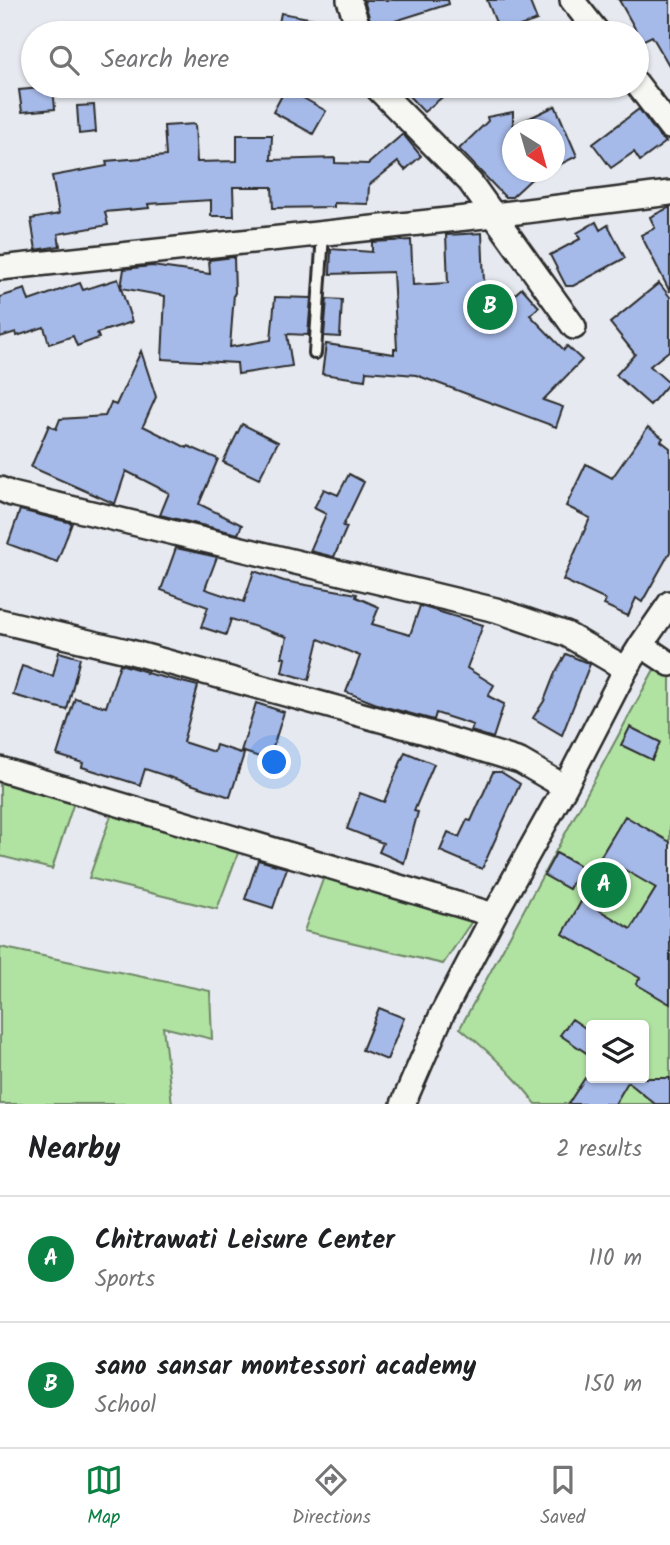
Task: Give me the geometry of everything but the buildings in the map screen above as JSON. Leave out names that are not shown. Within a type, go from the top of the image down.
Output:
[{"type":"street","points":[[349,0],[356,21]]},
{"type":"street","points":[[572,0],[589,21]]},
{"type":"street","points":[[387,98],[470,182],[574,327]]},
{"type":"street","points":[[648,98],[670,127]]},
{"type":"street","points":[[0,268],[494,215],[670,193]]},
{"type":"street","points":[[0,489],[496,610],[566,634],[626,669]]},
{"type":"street","points":[[403,1104],[442,1014],[494,915],[626,669],[670,603]]},
{"type":"street","points":[[0,621],[127,650],[425,732],[520,761],[565,787]]},
{"type":"street","points":[[641,645],[670,664]]},
{"type":"street","points":[[0,769],[494,915]]},
{"type":"lane","points":[[315,353],[323,233]]},
{"type":"green space","points":[[657,664],[670,672],[670,1104],[536,1104],[501,1064],[460,1028]]},
{"type":"green space","points":[[0,777],[75,799],[52,869],[0,856]]},
{"type":"green space","points":[[113,810],[240,848],[217,909],[89,878]]},
{"type":"green space","points":[[325,874],[474,918],[443,964],[304,931]]},
{"type":"green space","points":[[0,947],[210,991],[212,1039],[163,1027],[172,1104],[0,1104]]},
{"type":"place","name":"sano sansar montessori academy","points":[[490,307]]},
{"type":"place","name":"Chitrawati Leisure Center","points":[[604,885]]}]
